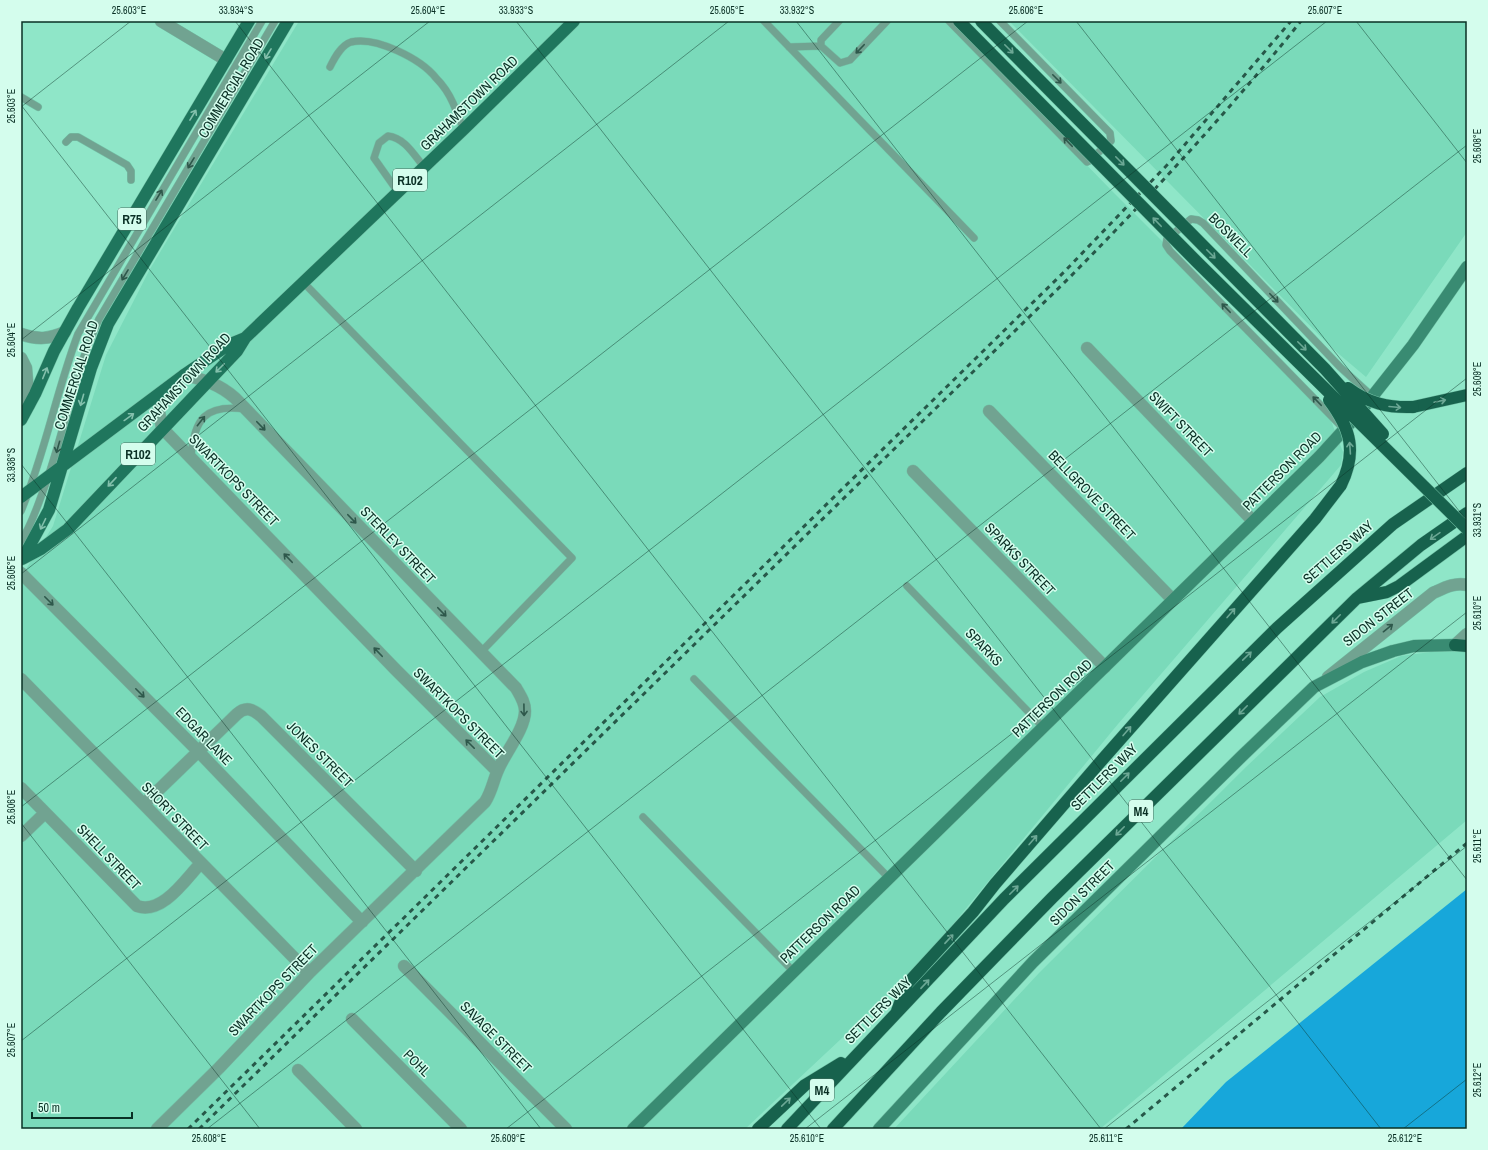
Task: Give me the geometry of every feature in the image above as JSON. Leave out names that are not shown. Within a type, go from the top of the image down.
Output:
[{"type":"highway","points":[[959,21],[1284,349],[1467,529]]},
{"type":"highway","points":[[981,21],[1325,369],[1363,413],[1467,519]]},
{"type":"highway","points":[[896,1016],[906,984],[973,912],[995,884],[1097,765],[1315,519],[1341,486],[1348,472],[1351,455],[1346,427],[1328,399],[1284,349]]},
{"type":"highway","points":[[1325,369],[1347,388],[1367,401],[1398,407],[1413,407],[1467,395]]},
{"type":"highway","name":"SETTLERS WAY","points":[[786,1129],[858,1052],[896,1016],[1026,877],[1277,628],[1393,524],[1467,473]]},
{"type":"highway","name":"M4","points":[[833,1129],[941,1012],[1052,898],[1357,598],[1421,545],[1467,513]]},
{"type":"highway","points":[[1357,598],[1387,592],[1399,586],[1467,536]]},
{"type":"highway","points":[[758,1129],[805,1085],[858,1052]]},
{"type":"main road","name":"COMMERCIAL ROAD","points":[[21,420],[65,332],[249,21]]},
{"type":"main road","name":"COMMERCIAL ROAD","points":[[22,560],[45,521],[64,464],[91,368],[108,324],[288,21]]},
{"type":"main road","name":"GRAHAMSTOWN ROAD","points":[[22,560],[41,549],[68,529],[162,428],[237,351],[245,338],[464,129],[574,21]]},
{"type":"main road","name":"GRAHAMSTOWN ROAD","points":[[25,494],[184,376],[228,345],[245,338]]},
{"type":"street","points":[[161,21],[226,60]]},
{"type":"street","name":"PATTERSON ROAD","points":[[633,1129],[1319,456],[1373,397],[1413,345],[1467,267]]},
{"type":"street","points":[[21,334],[42,339],[65,332]]},
{"type":"street","name":"SWIFT STREET","points":[[1087,348],[1253,521]]},
{"type":"street","points":[[21,358],[27,374],[29,405]]},
{"type":"street","name":"STERLEY STREET","points":[[184,376],[208,380],[224,389],[516,688],[522,697],[525,712],[522,723],[497,771]]},
{"type":"street","points":[[160,395],[159,411],[162,428]]},
{"type":"street","name":"BELLGROVE STREET","points":[[989,411],[1172,600]]},
{"type":"street","name":"SWARTKOPS STREET","points":[[157,1129],[219,1068],[309,973],[416,871],[485,802],[491,793],[497,771],[390,665],[162,428]]},
{"type":"street","name":"SPARKS STREET","points":[[913,471],[1104,667]]},
{"type":"street","name":"EDGAR LANE","points":[[21,573],[198,751],[362,922]]},
{"type":"street","name":"SIDON STREET","points":[[879,1129],[1034,962],[1242,756],[1314,688],[1434,593],[1449,585],[1461,583],[1467,585]]},
{"type":"street","name":"SIDON STREET","points":[[1314,688],[1362,662],[1393,651],[1414,646],[1461,645],[1467,634]]},
{"type":"street","name":"SHORT STREET","points":[[21,679],[144,804],[200,864],[309,973]]},
{"type":"street","name":"JONES STREET","points":[[144,804],[198,751],[241,711],[246,709],[254,711],[416,871]]},
{"type":"street","name":"SHELL STREET","points":[[21,788],[130,900],[141,908],[154,907],[159,904],[200,864]]},
{"type":"street","points":[[21,836],[45,813]]},
{"type":"street","name":"SAVAGE STREET","points":[[404,966],[566,1129]]},
{"type":"street","name":"POHL","points":[[352,1019],[461,1129]]},
{"type":"street","points":[[298,1070],[356,1129]]},
{"type":"lane","points":[[21,511],[65,368],[78,334],[262,21]]},
{"type":"lane","points":[[21,541],[32,522],[50,474],[88,342],[99,319],[275,21]]},
{"type":"lane","points":[[764,21],[974,238]]},
{"type":"lane","points":[[821,46],[821,40],[839,21]]},
{"type":"lane","points":[[789,47],[821,46],[840,63],[844,62],[850,60],[887,21]]},
{"type":"lane","points":[[950,21],[1087,162],[1089,161],[1111,141],[1110,133],[1000,21]]},
{"type":"lane","points":[[330,67],[344,46],[351,42],[374,43],[390,48],[423,64],[436,77],[452,101],[464,129]]},
{"type":"lane","points":[[21,97],[38,107]]},
{"type":"lane","points":[[398,192],[374,158],[379,143],[388,136],[396,137],[403,142],[424,167]]},
{"type":"lane","points":[[66,142],[71,137],[78,137],[127,165],[131,171],[131,180]]},
{"type":"lane","name":"BOSWELL","points":[[1344,429],[1170,251],[1166,245],[1167,239],[1191,219],[1198,220],[1203,223],[1340,367],[1373,397]]},
{"type":"lane","points":[[304,283],[572,558],[481,652]]},
{"type":"lane","points":[[191,457],[194,434],[205,416],[222,408],[245,409]]},
{"type":"lane","name":"SPARKS","points":[[907,586],[1043,727]]},
{"type":"lane","points":[[694,680],[889,878]]},
{"type":"lane","points":[[643,817],[793,971]]},
{"type":"shaded area","points":[[299,21],[946,21],[1113,192],[1269,348],[1328,413],[1343,452],[1341,465],[1118,724],[954,923],[906,978],[745,1129],[21,1129],[21,577],[53,526],[106,355],[150,269]]},
{"type":"shaded area","points":[[1009,21],[1467,21],[1467,232],[1366,377],[1333,349]]},
{"type":"shaded area","points":[[1460,648],[1467,649],[1467,820],[1100,1129],[894,1129],[1039,973],[1246,767],[1320,697],[1364,672],[1401,656]]},
{"type":"water","points":[[1467,889],[1467,1129],[1181,1129],[1226,1082]]},
{"type":"railway","points":[[188,1129],[1065,271],[1169,163],[1291,21]]},
{"type":"railway","points":[[199,1129],[1070,277],[1218,120],[1301,21]]},
{"type":"railway","points":[[1126,1129],[1467,843]]}]
